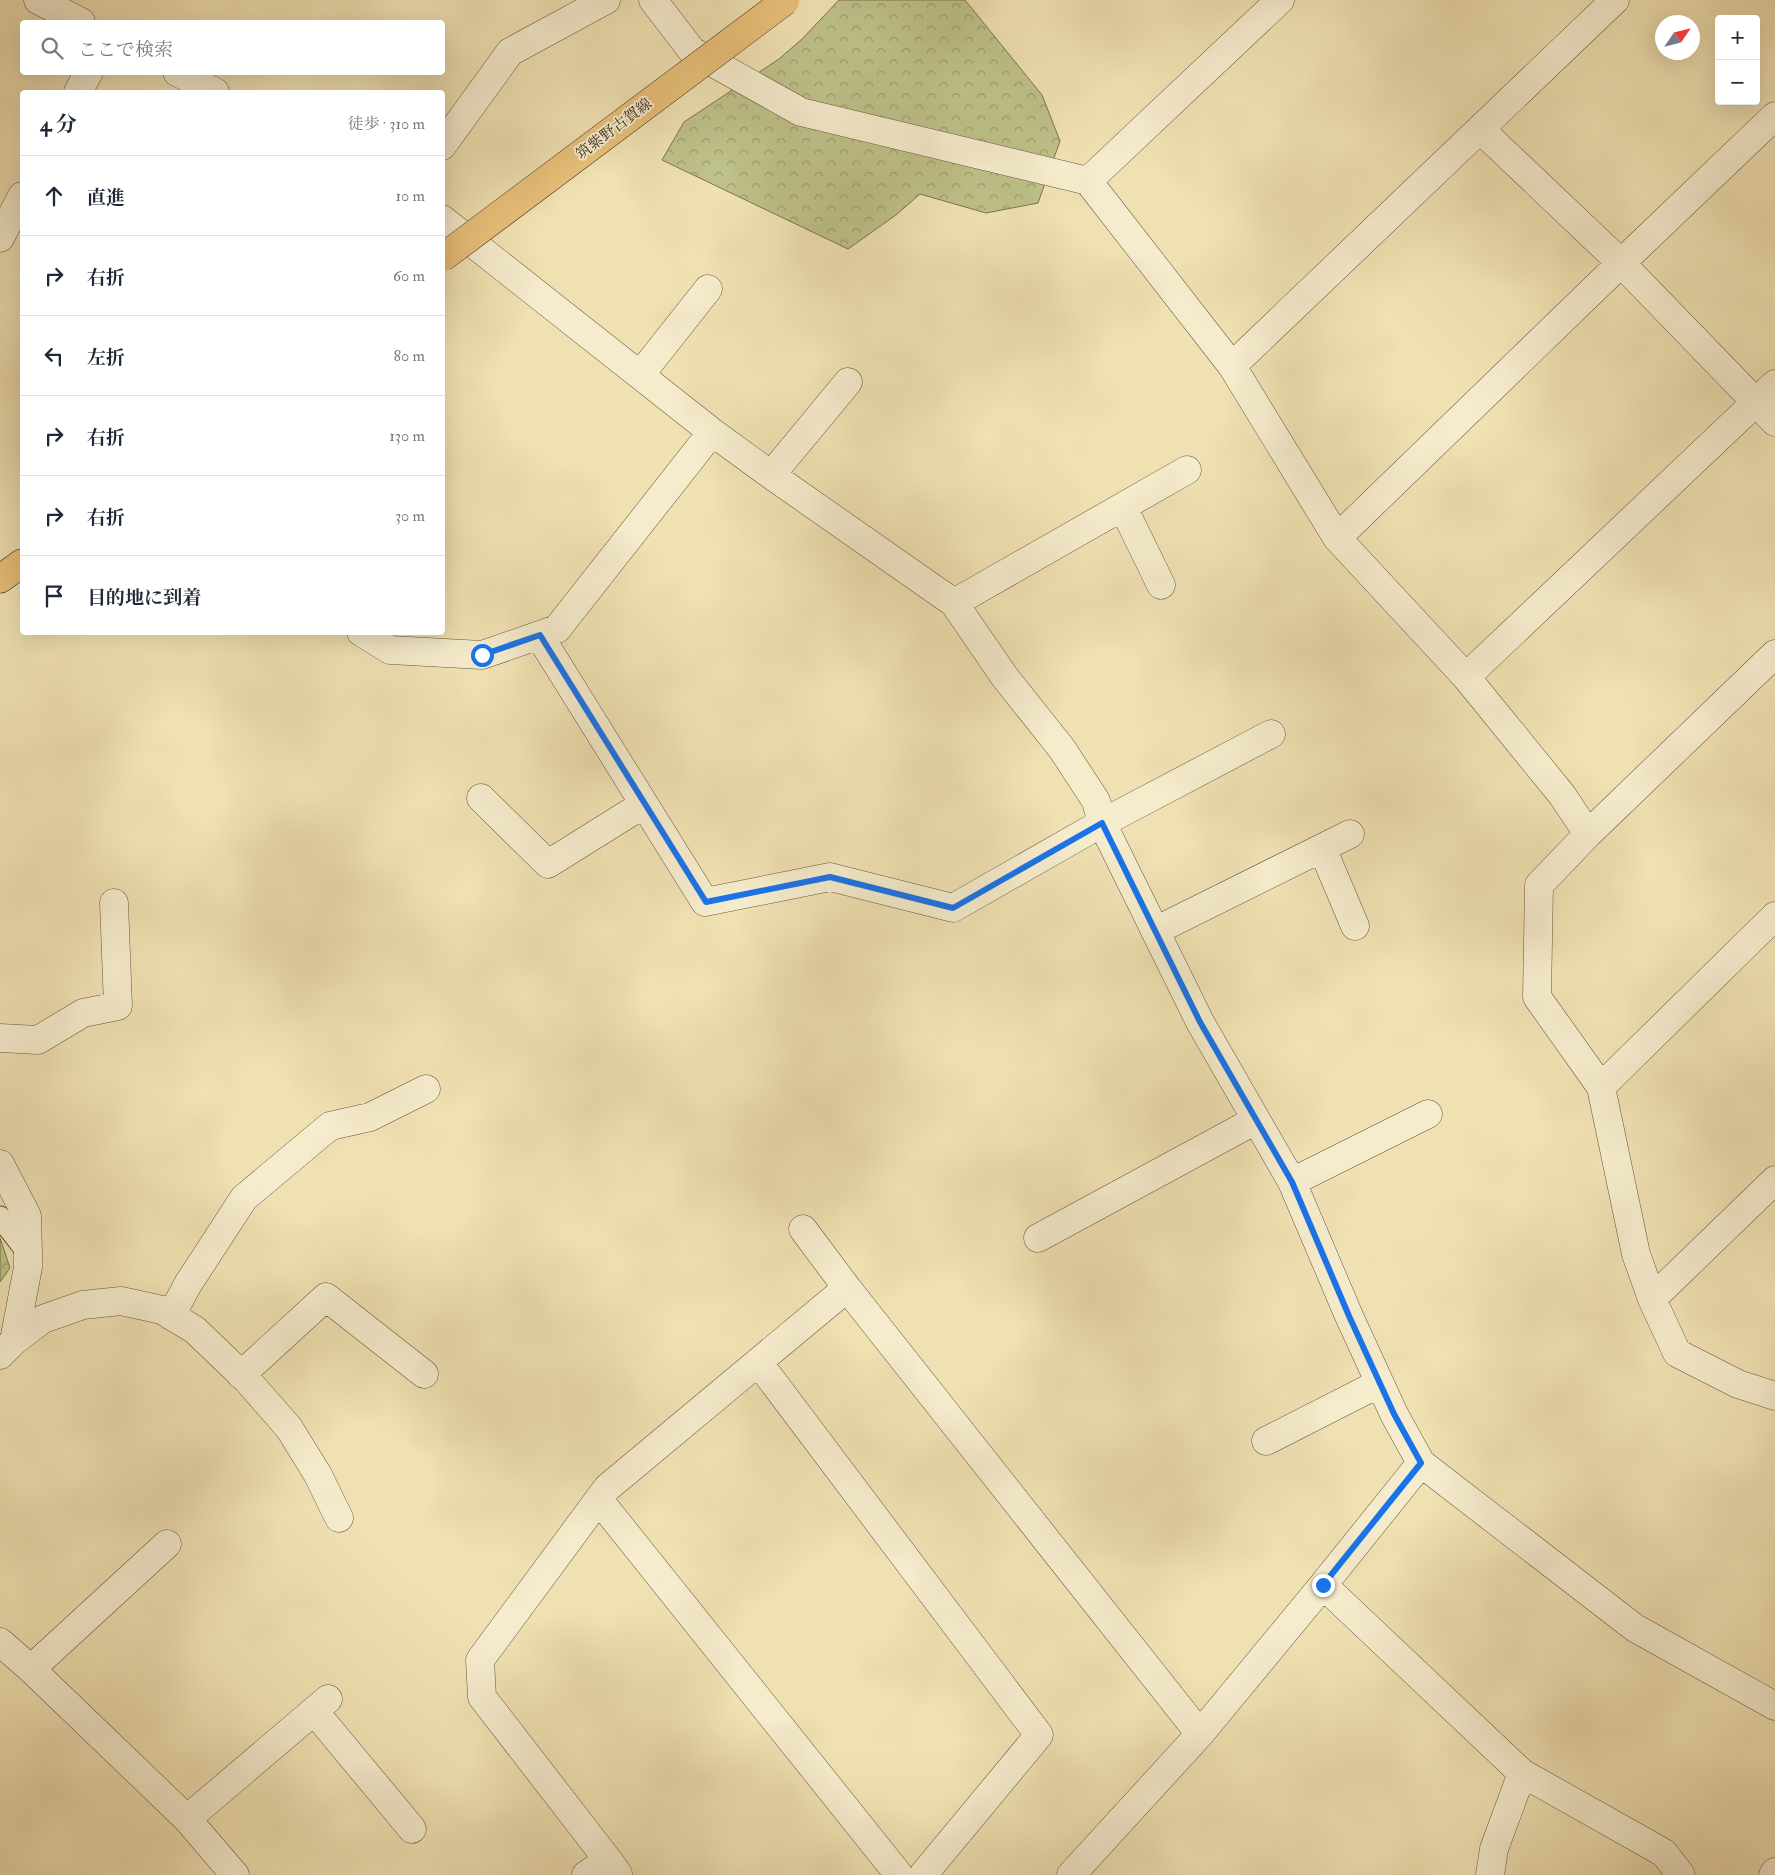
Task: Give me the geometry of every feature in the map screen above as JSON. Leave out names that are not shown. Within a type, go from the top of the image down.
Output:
[{"type":"main road","name":"筑紫野古賀線","points":[[445,256],[785,0]]},
{"type":"main road","points":[[0,579],[20,565]]},
{"type":"street","points":[[38,0],[77,20]]},
{"type":"street","points":[[445,142],[510,52],[606,0]]},
{"type":"street","points":[[654,0],[692,51],[801,112],[1088,181],[1232,366],[1337,538],[1466,677],[1562,795],[1588,834]]},
{"type":"street","points":[[1088,181],[1280,0]]},
{"type":"street","points":[[1232,366],[1615,0]]},
{"type":"street","points":[[79,90],[87,75]]},
{"type":"street","points":[[183,75],[211,90]]},
{"type":"street","points":[[1337,538],[1775,116]]},
{"type":"street","points":[[1480,129],[1621,263],[1775,422]]},
{"type":"street","points":[[445,221],[712,432],[954,603],[1004,676],[1062,749],[1096,801],[1102,823],[1200,1022],[1292,1182],[1380,1384],[1421,1463],[1635,1628],[1775,1706]]},
{"type":"street","points":[[640,375],[708,289]]},
{"type":"street","points":[[771,475],[848,382]]},
{"type":"street","points":[[1466,677],[1775,384]]},
{"type":"street","points":[[366,635],[390,650],[482,655],[557,629],[712,432]]},
{"type":"street","points":[[954,603],[1187,470]]},
{"type":"street","points":[[1123,507],[1161,585]]},
{"type":"street","points":[[540,635],[706,902],[830,877],[953,908],[1102,823],[1271,734]]},
{"type":"street","points":[[1775,654],[1588,834],[1538,885],[1537,997],[1601,1087],[1636,1254],[1652,1299],[1677,1353],[1738,1384],[1775,1396]]},
{"type":"street","points":[[481,798],[548,864],[644,804]]},
{"type":"street","points":[[1155,931],[1350,834]]},
{"type":"street","points":[[1322,848],[1355,926]]},
{"type":"street","points":[[0,1038],[38,1040],[83,1013],[118,1006],[114,903]]},
{"type":"street","points":[[1601,1087],[1775,916]]},
{"type":"street","points":[[171,1316],[188,1284],[244,1198],[330,1126],[370,1117],[426,1089]]},
{"type":"street","points":[[1292,1182],[1428,1114]]},
{"type":"street","points":[[1038,1238],[1256,1120]]},
{"type":"street","points":[[0,1164],[27,1216],[28,1267],[7,1348]]},
{"type":"street","points":[[1652,1299],[1775,1180]]},
{"type":"street","points":[[803,1229],[847,1288],[1200,1734]]},
{"type":"street","points":[[586,1875],[613,1868],[482,1698],[480,1660],[607,1488],[847,1288]]},
{"type":"street","points":[[241,1374],[326,1298],[424,1374]]},
{"type":"street","points":[[7,1348],[42,1319],[83,1305],[121,1301],[162,1310],[194,1330],[241,1374],[289,1428],[318,1475],[339,1518]]},
{"type":"street","points":[[758,1362],[1039,1735],[923,1875]]},
{"type":"street","points":[[1266,1441],[1380,1384]]},
{"type":"street","points":[[1071,1875],[1200,1734],[1421,1463]]},
{"type":"street","points":[[599,1500],[899,1875]]},
{"type":"street","points":[[31,1669],[167,1544]]},
{"type":"street","points":[[1323,1585],[1522,1773],[1664,1853],[1681,1875]]},
{"type":"street","points":[[0,1642],[31,1669],[188,1819],[236,1875]]},
{"type":"street","points":[[188,1819],[321,1705],[412,1829]]},
{"type":"street","points":[[1490,1875],[1494,1850],[1522,1773]]},
{"type":"lane","points":[[0,1217],[28,1253]]},
{"type":"green space","points":[[839,0],[965,0],[1042,95],[1060,141],[1038,203],[986,213],[920,194],[896,215],[848,249],[662,160],[684,122],[779,59],[802,39]]},
{"type":"green space","points":[[0,1238],[10,1268],[0,1282]]},
{"type":"route","points":[[482,655],[540,635],[706,902],[830,877],[953,908],[1102,823],[1200,1022],[1292,1182],[1349,1316],[1394,1414],[1421,1463],[1323,1585]]}]
